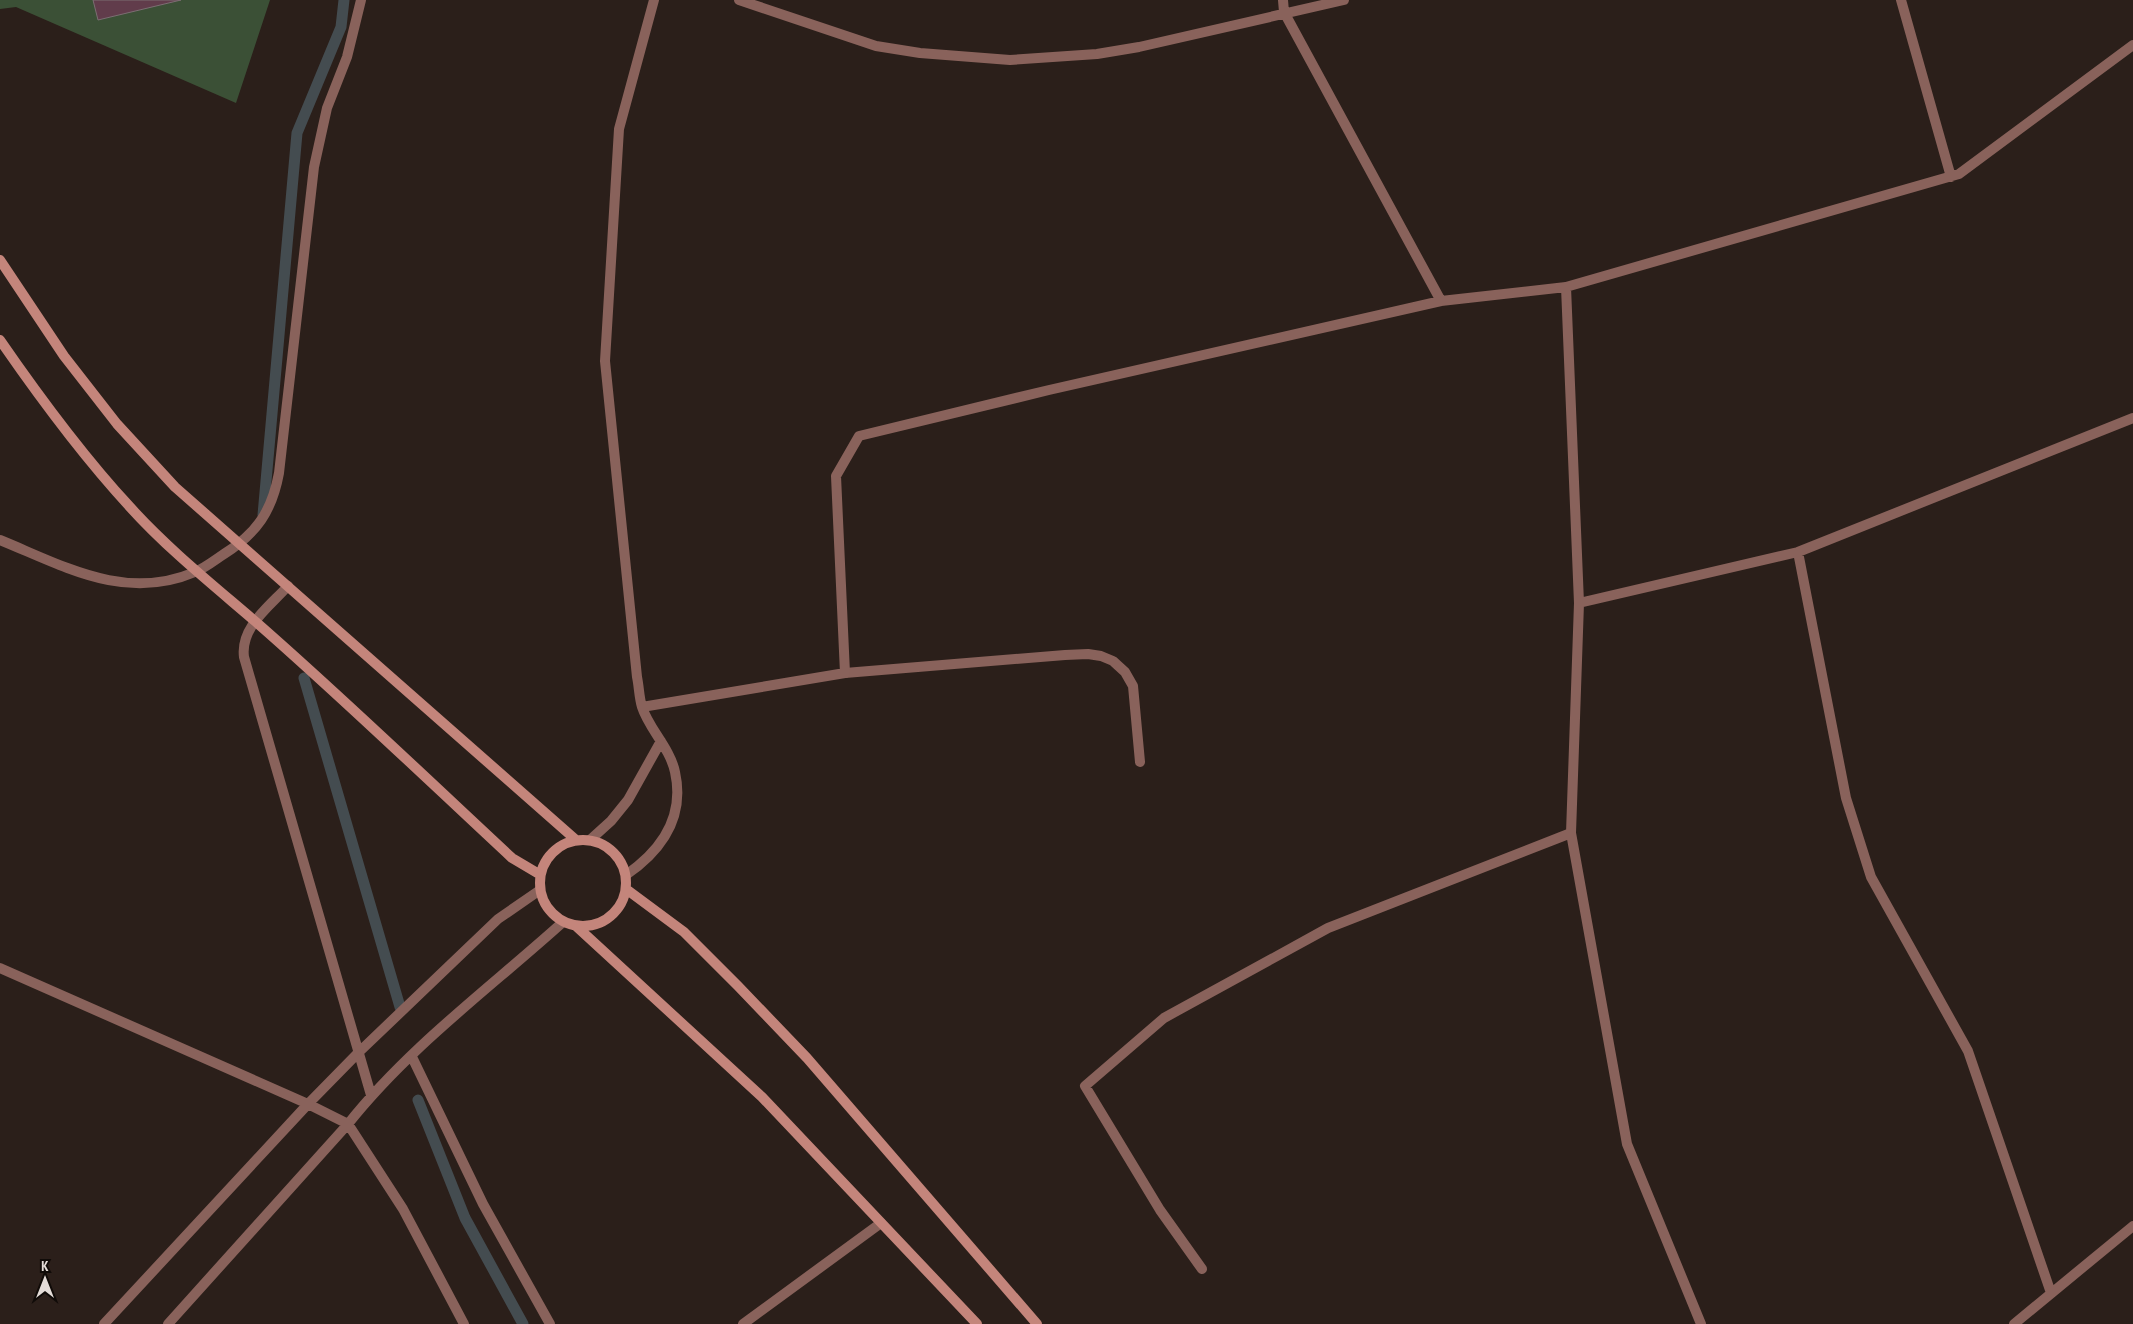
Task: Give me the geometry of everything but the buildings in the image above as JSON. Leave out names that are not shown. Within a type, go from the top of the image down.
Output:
[{"type":"street","points":[[0,540],[99,580],[128,584],[156,583],[178,579],[197,572],[241,544],[255,530],[275,494],[315,160],[327,108],[347,56],[361,0]]},
{"type":"street","points":[[626,875],[646,862],[661,845],[671,827],[676,806],[675,770],[642,707],[636,667],[605,361],[619,129],[654,0]]},
{"type":"street","points":[[739,0],[876,46],[930,54],[1010,60],[1096,54],[1139,47],[1284,12],[1344,0]]},
{"type":"street","points":[[1283,0],[1284,12],[1441,301]]},
{"type":"street","points":[[1901,0],[1950,176]]},
{"type":"street","points":[[845,674],[836,476],[859,436],[1059,388],[1441,301],[1566,287],[1959,174],[2133,45]]},
{"type":"street","points":[[0,260],[64,356],[116,424],[175,487],[576,840]]},
{"type":"street","points":[[1566,287],[1579,603],[1571,834],[1627,1144],[1701,1324]]},
{"type":"street","points":[[0,340],[52,415],[131,509],[197,572],[256,622],[512,858],[539,874]]},
{"type":"street","points":[[1579,603],[1798,552],[2133,418]]},
{"type":"street","points":[[1798,552],[1846,798],[1871,876],[1968,1051],[2051,1293]]},
{"type":"street","points":[[288,586],[244,638],[244,656],[370,1095]]},
{"type":"street","points":[[642,707],[845,674],[1088,654],[1101,656],[1113,661],[1125,672],[1133,686],[1140,762]]},
{"type":"street","points":[[590,840],[611,821],[628,800],[661,741]]},
{"type":"street","points":[[1202,1269],[1160,1210],[1085,1086],[1164,1018],[1328,928],[1571,834]]},
{"type":"street","points":[[576,840],[590,840],[603,844],[614,852],[622,863],[626,875],[626,889],[623,903],[614,914],[590,926],[576,926],[563,922],[552,914],[544,903],[540,890],[539,874],[552,852],[563,844],[576,840]]},
{"type":"street","points":[[626,889],[684,932],[759,1007],[807,1058],[1037,1324]]},
{"type":"street","points":[[104,1324],[308,1104],[358,1053],[498,919],[540,890]]},
{"type":"street","points":[[168,1324],[348,1124],[370,1095],[465,1007],[563,922]]},
{"type":"street","points":[[576,926],[762,1097],[977,1324]]},
{"type":"street","points":[[0,968],[308,1104],[348,1124],[403,1209],[464,1324]]},
{"type":"street","points":[[412,1056],[483,1204],[550,1324]]},
{"type":"street","points":[[743,1324],[881,1223]]},
{"type":"street","points":[[2014,1324],[2133,1226]]},
{"type":"green space","points":[[0,0],[270,0],[236,103],[16,7],[0,9]]},
{"type":"waterway","points":[[263,515],[297,133],[341,27],[344,0]]},
{"type":"waterway","points":[[304,678],[400,1007]]},
{"type":"waterway","points":[[418,1100],[465,1218],[523,1324]]}]
